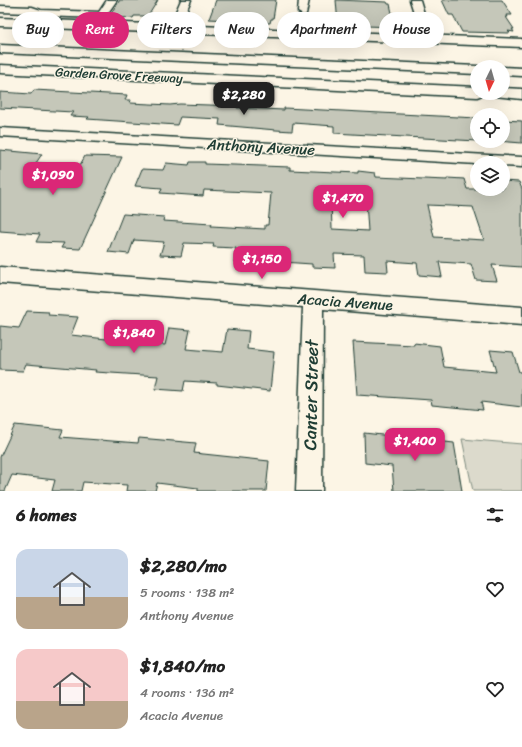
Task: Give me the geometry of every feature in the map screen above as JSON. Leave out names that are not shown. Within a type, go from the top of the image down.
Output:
[{"type":"main road","points":[[0,22],[137,28]]},
{"type":"main road","points":[[206,31],[522,43]]},
{"type":"main road","name":"Garden Grove Freeway","points":[[0,49],[470,70]]},
{"type":"main road","name":"Garden Grove Freeway","points":[[0,69],[470,92]]},
{"type":"main road","points":[[510,71],[522,72]]},
{"type":"main road","points":[[510,93],[522,94]]},
{"type":"street","points":[[32,10],[42,0]]},
{"type":"street","points":[[0,9],[32,10],[39,13],[102,15],[112,0]]},
{"type":"street","points":[[181,12],[186,0]]},
{"type":"street","points":[[303,12],[304,0]]},
{"type":"street","points":[[415,0],[419,12]]},
{"type":"street","name":"Anthony Avenue","points":[[0,132],[522,162]]},
{"type":"street","name":"Acacia Avenue","points":[[0,274],[522,316]]},
{"type":"street","name":"Canter Street","points":[[309,491],[313,300]]},
{"type":"shaded area","points":[[462,439],[522,444],[522,491],[473,491]]},
{"type":"building","points":[[120,0],[158,0],[150,12],[137,12],[137,16],[134,16],[133,18],[129,18],[129,12],[112,12]]},
{"type":"building","points":[[216,0],[276,0],[273,19],[271,19],[270,23],[269,12],[214,12],[214,19],[209,19]]},
{"type":"building","points":[[336,0],[387,2],[390,4],[392,12],[379,12],[379,26],[371,26],[371,12],[337,12]]},
{"type":"building","points":[[442,0],[502,0],[512,15],[507,15],[508,17],[506,17],[514,29],[512,29],[514,32],[462,32],[453,15],[449,15]]},
{"type":"building","points":[[34,90],[127,95],[125,100],[131,100],[130,103],[237,106],[237,108],[284,110],[284,108],[470,118],[470,141],[334,133],[334,126],[293,123],[292,131],[219,125],[220,119],[180,117],[177,125],[87,119],[89,117],[70,116],[73,112],[0,108],[0,92],[31,94]]},
{"type":"building","points":[[510,120],[522,121],[522,143],[510,142]]},
{"type":"building","points":[[0,150],[42,154],[36,163],[80,165],[85,156],[122,157],[80,249],[61,248],[64,243],[36,242],[40,234],[0,231]]},
{"type":"building","points":[[190,162],[205,162],[205,164],[290,167],[290,170],[358,173],[358,171],[375,173],[376,177],[447,180],[447,178],[464,179],[467,189],[470,189],[470,196],[510,196],[510,181],[519,182],[522,189],[522,267],[492,265],[497,281],[476,280],[471,264],[439,262],[442,277],[419,275],[417,263],[387,261],[388,272],[365,271],[364,255],[334,254],[335,268],[312,267],[312,264],[253,260],[253,263],[234,262],[236,248],[213,247],[214,244],[184,243],[181,256],[160,255],[164,242],[134,240],[129,254],[108,252],[123,214],[164,217],[163,221],[212,224],[211,226],[265,229],[265,225],[268,225],[271,193],[204,190],[203,196],[160,193],[162,188],[135,186],[142,169],[163,170],[166,163],[189,165]],"holes":[[[331,200],[366,201],[368,231],[332,229]],[[427,205],[473,207],[484,240],[434,237]]]},
{"type":"building","points":[[27,311],[49,312],[48,315],[78,317],[71,335],[106,339],[112,321],[136,322],[130,342],[165,345],[169,328],[190,330],[186,349],[223,352],[227,329],[249,331],[247,349],[274,352],[270,391],[217,385],[217,383],[185,381],[183,391],[155,389],[158,376],[95,372],[96,370],[26,364],[23,371],[0,370],[0,326],[19,328]]},
{"type":"building","points":[[353,342],[414,345],[414,343],[440,346],[444,367],[496,372],[490,350],[513,352],[519,372],[522,372],[522,407],[481,402],[483,410],[432,405],[431,400],[357,395]]},
{"type":"building","points":[[15,425],[63,430],[60,437],[138,443],[139,438],[196,443],[194,453],[269,461],[266,491],[198,491],[198,488],[157,483],[155,491],[126,491],[127,485],[83,482],[81,491],[52,491],[55,480],[12,475],[5,491],[0,491],[0,457]]},
{"type":"building","points":[[364,433],[454,443],[462,491],[394,491],[392,466],[365,463]]}]
